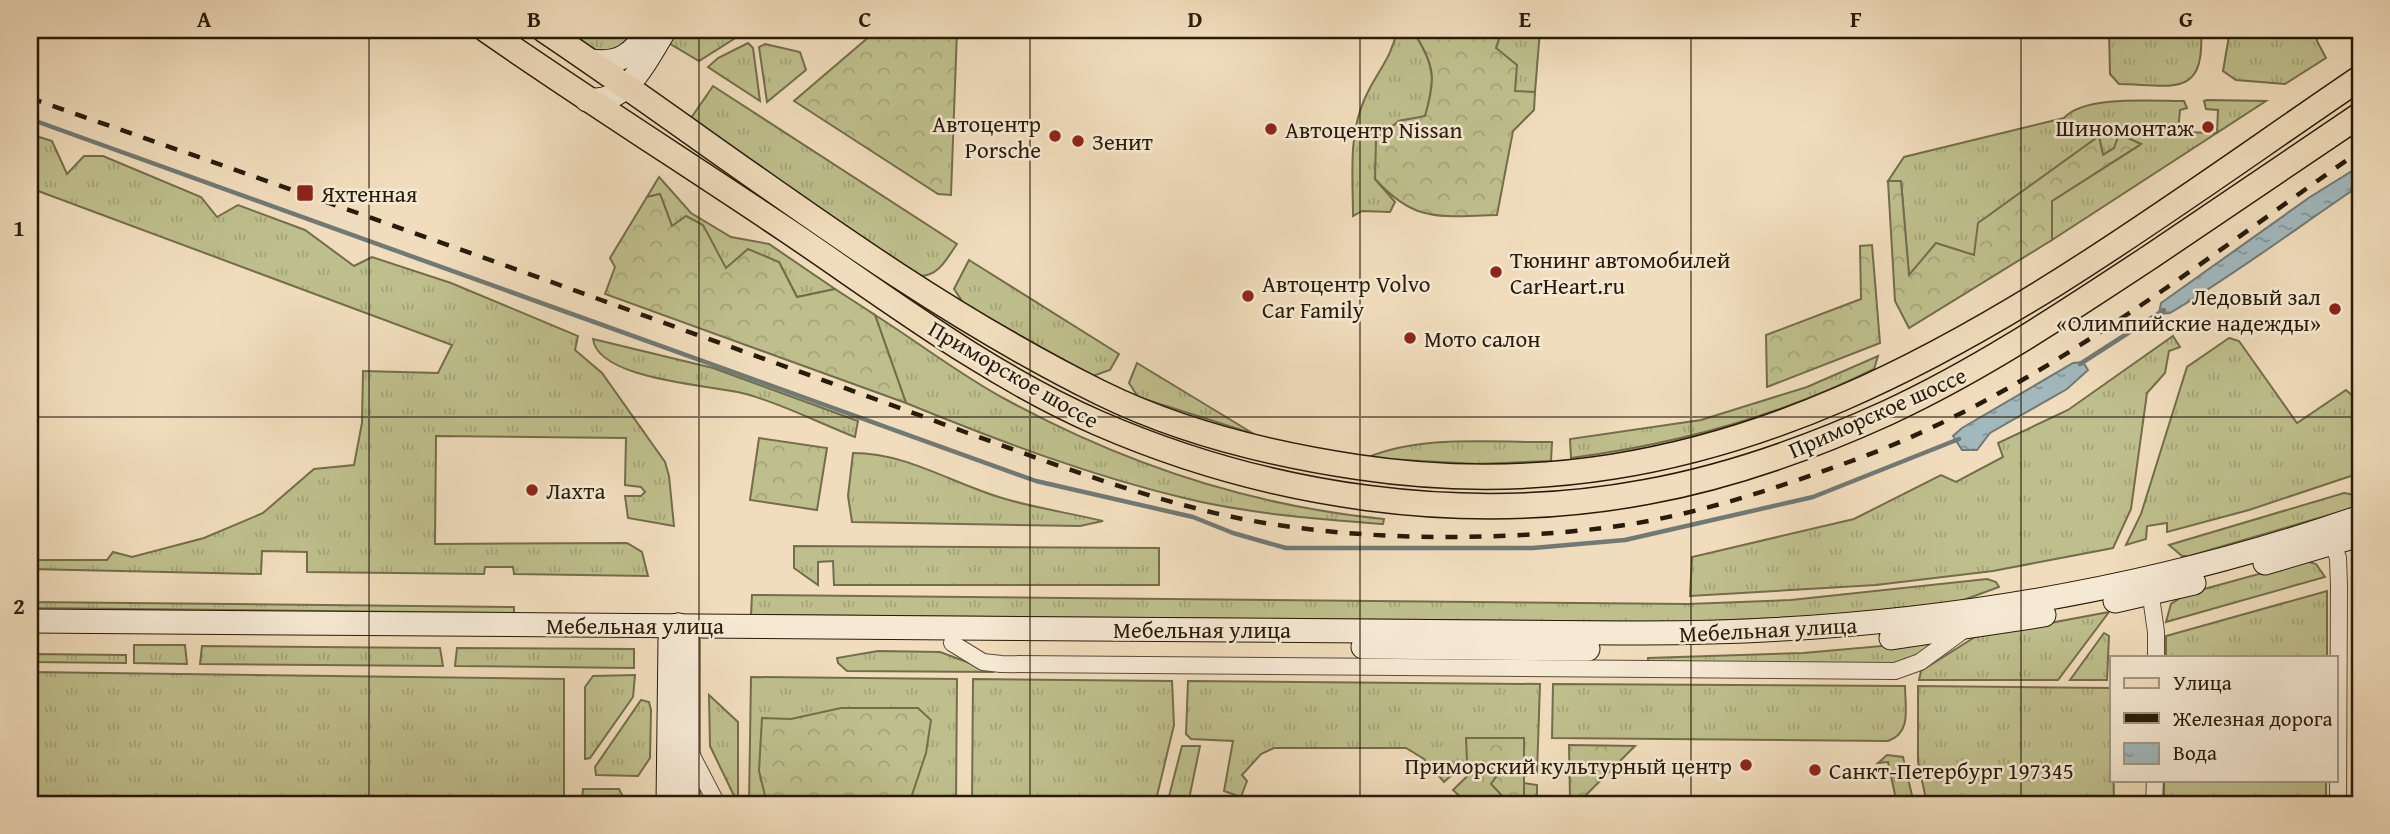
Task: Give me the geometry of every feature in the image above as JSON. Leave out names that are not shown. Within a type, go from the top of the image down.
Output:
[{"type":"main road","name":"Приморское шоссе","points":[[486,30],[587,100],[1000,371],[1097,423],[1178,454],[1248,474],[1382,500],[1449,506],[1512,506],[1645,492],[1722,474],[1835,435],[1970,371],[2066,313],[2360,116]]},
{"type":"main road","name":"Приморское шоссе","points":[[544,30],[627,86],[707,146],[936,298],[1013,346],[1108,397],[1189,428],[1254,446],[1395,472],[1458,476],[1561,474],[1674,454],[1747,435],[1877,384],[1982,330],[2063,280],[2360,78]]},
{"type":"street","points":[[590,61],[605,63],[630,55],[650,30]]},
{"type":"street","points":[[587,100],[615,97],[627,86],[665,30]]},
{"type":"street","name":"Мебельная улица","points":[[2331,536],[2360,517]]},
{"type":"street","name":"Мебельная улица","points":[[30,621],[952,643],[1672,649],[1837,643],[1965,629],[2149,587],[2331,536],[2360,535]]},
{"type":"street","points":[[2331,536],[2338,558],[2339,584],[2338,804]]},
{"type":"street","points":[[2149,587],[2156,656]]},
{"type":"street","name":"Мебельная улица","points":[[30,636],[1730,633],[1910,620],[2149,587]]},
{"type":"street","points":[[952,643],[984,662],[1001,664],[1895,671],[1920,662],[1965,629]]},
{"type":"street","points":[[679,635],[688,748],[688,804]]},
{"type":"street","points":[[668,804],[679,635]]},
{"type":"street","points":[[688,748],[717,804]]},
{"type":"street","points":[[2154,804],[2155,782]]},
{"type":"green space","points":[[565,30],[636,30],[620,52],[597,52]]},
{"type":"green space","points":[[676,30],[748,30],[699,61],[667,42]]},
{"type":"green space","points":[[877,30],[957,30],[951,195],[938,194],[794,101]]},
{"type":"green space","points":[[1397,30],[1431,30],[1416,36],[1423,47],[1432,75],[1428,105],[1425,117],[1399,121],[1375,179],[1395,202],[1390,212],[1362,211],[1353,216],[1356,127],[1365,98],[1387,58]]},
{"type":"green space","points":[[1431,30],[1502,30],[1496,48],[1517,65],[1515,91],[1535,92],[1534,110],[1513,131],[1497,215],[1430,214],[1403,204],[1375,179],[1376,139],[1399,121],[1425,116],[1431,94],[1432,75],[1423,47],[1416,36]]},
{"type":"green space","points":[[1502,30],[1540,30],[1535,92],[1515,92],[1496,48]]},
{"type":"green space","points":[[2109,30],[2201,30],[2201,52],[2197,68],[2191,78],[2170,86],[2119,84],[2110,74]]},
{"type":"green space","points":[[2230,30],[2256,30],[2263,37],[2270,36],[2276,30],[2317,30],[2317,41],[2326,58],[2285,84],[2236,80],[2223,71]]},
{"type":"green space","points":[[748,43],[753,48],[760,101],[708,67],[718,58]]},
{"type":"green space","points":[[765,44],[800,52],[806,70],[767,102],[759,47]]},
{"type":"green space","points":[[713,86],[957,244],[946,260],[937,270],[920,276],[689,121]]},
{"type":"green space","points":[[2120,101],[2184,101],[2187,108],[2180,110],[2178,132],[2217,133],[2052,240],[2052,201],[2140,145],[2114,148],[2103,155],[2099,137],[2075,155],[1974,255],[1909,276],[1901,181],[1888,181],[1904,157],[2064,118],[2087,106]]},
{"type":"green space","points":[[2204,101],[2266,101],[2217,133],[2218,110],[2206,109]]},
{"type":"green space","points":[[30,134],[52,141],[67,174],[84,156],[103,156],[201,197],[217,217],[238,205],[305,230],[354,266],[372,257],[451,283],[578,336],[575,350],[602,373],[665,462],[674,526],[628,518],[625,496],[641,496],[645,492],[641,487],[625,485],[626,438],[436,436],[435,544],[627,543],[642,552],[648,576],[514,574],[513,567],[485,567],[484,574],[307,572],[307,552],[262,551],[261,574],[30,569],[30,560],[107,560],[113,552],[132,557],[204,538],[263,513],[314,469],[354,465],[362,423],[363,371],[438,373],[452,345],[30,188]]},
{"type":"green space","points":[[2119,134],[2141,144],[2052,201],[2052,240],[1909,328],[1895,301],[1888,181],[1901,181],[1909,275],[1936,243],[1974,255],[1978,223],[2099,136],[2103,155],[2114,148]]},
{"type":"green space","points":[[659,177],[691,213],[731,237],[769,244],[835,289],[797,297],[779,262],[726,269],[672,226],[660,194],[647,197]]},
{"type":"green space","points":[[660,194],[672,226],[686,216],[703,225],[726,268],[748,249],[779,262],[797,297],[835,289],[875,315],[906,403],[605,294],[615,267],[610,258],[647,197]]},
{"type":"green space","points":[[1872,245],[1880,343],[1767,387],[1766,335],[1861,299],[1860,246]]},
{"type":"green space","points":[[969,260],[1119,354],[1110,370],[1093,376],[964,304],[954,289]]},
{"type":"green space","points":[[875,315],[988,390],[1049,422],[1141,462],[1236,492],[1334,513],[1384,519],[1383,524],[1261,512],[1152,490],[1045,457],[906,403]]},
{"type":"green space","points":[[2173,336],[2180,347],[2169,351],[2165,373],[2147,393],[2131,509],[2113,548],[1993,571],[1876,585],[1690,596],[1692,557],[1854,519],[1941,475],[1956,482],[2003,457],[1998,443],[2068,410]]},
{"type":"green space","points":[[2229,338],[2239,341],[2297,423],[2346,390],[2355,398],[2360,395],[2360,473],[2249,510],[2167,532],[2167,523],[2147,526],[2146,539],[2126,545],[2141,514],[2187,367]]},
{"type":"green space","points":[[593,339],[713,368],[858,421],[855,437],[760,398],[635,372],[614,364],[600,353]]},
{"type":"green space","points":[[1878,356],[1874,369],[1764,415],[1650,445],[1571,458],[1570,439],[1701,420],[1807,387]]},
{"type":"green space","points":[[1137,363],[1254,434],[1138,397],[1129,383]]},
{"type":"green space","points":[[759,438],[827,448],[817,510],[750,500]]},
{"type":"green space","points":[[1552,442],[1551,461],[1477,464],[1366,458],[1388,450],[1434,443]]},
{"type":"green space","points":[[853,453],[892,458],[1002,498],[1103,521],[1080,526],[852,522],[848,496]]},
{"type":"green space","points":[[2344,493],[2357,498],[2360,506],[2189,556],[2182,556],[2169,545]]},
{"type":"green space","points":[[794,546],[1159,548],[1159,585],[834,585],[833,561],[818,562],[818,585],[794,568]]},
{"type":"green space","points":[[2306,561],[2316,564],[2325,577],[2166,622],[2171,604],[2186,594]]},
{"type":"green space","points":[[1987,579],[1996,582],[1999,587],[1958,602],[1823,616],[1689,622],[751,615],[752,595],[1688,604],[1791,600]]},
{"type":"green space","points":[[2327,591],[2327,656],[2166,656],[2166,636]]},
{"type":"green space","points":[[30,602],[514,607],[514,613],[30,608]]},
{"type":"green space","points":[[2360,605],[2360,715],[2352,718],[2355,607]]},
{"type":"green space","points":[[2109,612],[2058,680],[1919,680],[1921,671],[1975,637]]},
{"type":"green space","points":[[2104,633],[2109,636],[2107,680],[2070,680]]},
{"type":"green space","points":[[1927,642],[1928,647],[1916,656],[1892,664],[1648,662],[1648,658],[1803,653]]},
{"type":"green space","points":[[134,645],[185,645],[187,664],[134,663]]},
{"type":"green space","points":[[202,646],[440,648],[443,666],[200,664]]},
{"type":"green space","points":[[457,648],[634,649],[634,668],[455,666]]},
{"type":"green space","points":[[878,651],[940,652],[994,672],[847,671],[838,663],[837,658]]},
{"type":"green space","points":[[30,654],[126,655],[126,663],[30,662]]},
{"type":"green space","points":[[30,672],[564,679],[564,804],[30,804]]},
{"type":"green space","points":[[635,675],[633,697],[590,758],[585,759],[585,687],[593,676]]},
{"type":"green space","points":[[751,677],[957,679],[956,804],[749,804]]},
{"type":"green space","points":[[973,679],[1172,681],[1174,725],[1155,804],[972,804]]},
{"type":"green space","points":[[1188,681],[1540,684],[1537,773],[1524,776],[1524,738],[1467,738],[1467,761],[1444,782],[1424,759],[1406,748],[1274,748],[1261,754],[1242,775],[1247,781],[1241,797],[1224,791],[1233,741],[1191,739],[1186,734]]},
{"type":"green space","points":[[1553,684],[1905,686],[1906,718],[1901,732],[1888,741],[1552,738]]},
{"type":"green space","points":[[1918,686],[2110,688],[2110,782],[2114,782],[2114,804],[1927,804],[1918,762]]},
{"type":"green space","points":[[709,695],[738,722],[738,804],[710,746]]},
{"type":"green space","points":[[641,700],[649,702],[651,710],[650,758],[638,776],[596,775],[595,767]]},
{"type":"green space","points":[[841,708],[918,708],[931,720],[926,753],[909,804],[767,804],[759,771],[762,718],[791,719]]},
{"type":"green space","points":[[1466,738],[1524,738],[1524,798],[1505,799],[1491,784],[1498,774],[1483,761],[1475,769],[1467,761]]},
{"type":"green space","points":[[1569,745],[1635,746],[1583,798],[1570,799]]},
{"type":"green space","points":[[1182,746],[1200,746],[1188,804],[1167,804]]},
{"type":"green space","points":[[1887,755],[1903,757],[1914,804],[1897,804],[1888,762],[1878,763]]},
{"type":"green space","points":[[1483,761],[1524,798],[1524,783],[1537,785],[1537,794],[1526,804],[1468,804],[1453,790]]},
{"type":"green space","points":[[2164,782],[2326,782],[2326,804],[2164,804]]},
{"type":"green space","points":[[583,789],[619,789],[624,799],[621,804],[582,804]]},
{"type":"water","points":[[2360,166],[2360,185],[2356,188],[2241,268],[2170,313],[2159,314],[2161,303],[2310,197]]},
{"type":"water","points":[[2083,362],[2088,370],[2067,389],[1990,433],[1977,450],[1962,450],[1953,436],[1962,428],[2073,363]]},
{"type":"waterway","points":[[30,119],[1036,481],[1193,517],[1233,533],[1286,548],[1533,548],[1625,540],[1813,497],[1959,439]]},
{"type":"waterway","points":[[2080,364],[2164,310]]},
{"type":"railway","points":[[30,98],[1128,489],[1194,508],[1273,524],[1415,537],[1558,533],[1666,518],[1787,484],[1915,435],[2048,365],[2175,282],[2360,151]]},
{"type":"place","name":"Шиномонтаж","points":[[2208,127]]},
{"type":"place","name":"Автоцентр Nissan","points":[[1271,129]]},
{"type":"place","name":"Автоцентр Porsche","points":[[1055,136]]},
{"type":"place","name":"Зенит","points":[[1078,141]]},
{"type":"place","name":"Яхтенная","points":[[305,193]]},
{"type":"place","name":"Тюнинг автомобилей CarHeart.ru","points":[[1496,272]]},
{"type":"place","name":"Автоцентр Volvo Car Family","points":[[1248,296]]},
{"type":"place","name":"Ледовый зал «Олимпийские надежды»","points":[[2335,309]]},
{"type":"place","name":"Мото салон","points":[[1410,338]]},
{"type":"place","name":"Лахта","points":[[532,490]]},
{"type":"place","name":"Приморский культурный центр","points":[[1746,765]]},
{"type":"place","name":"Санкт-Петербург 197345","points":[[1815,770]]}]
